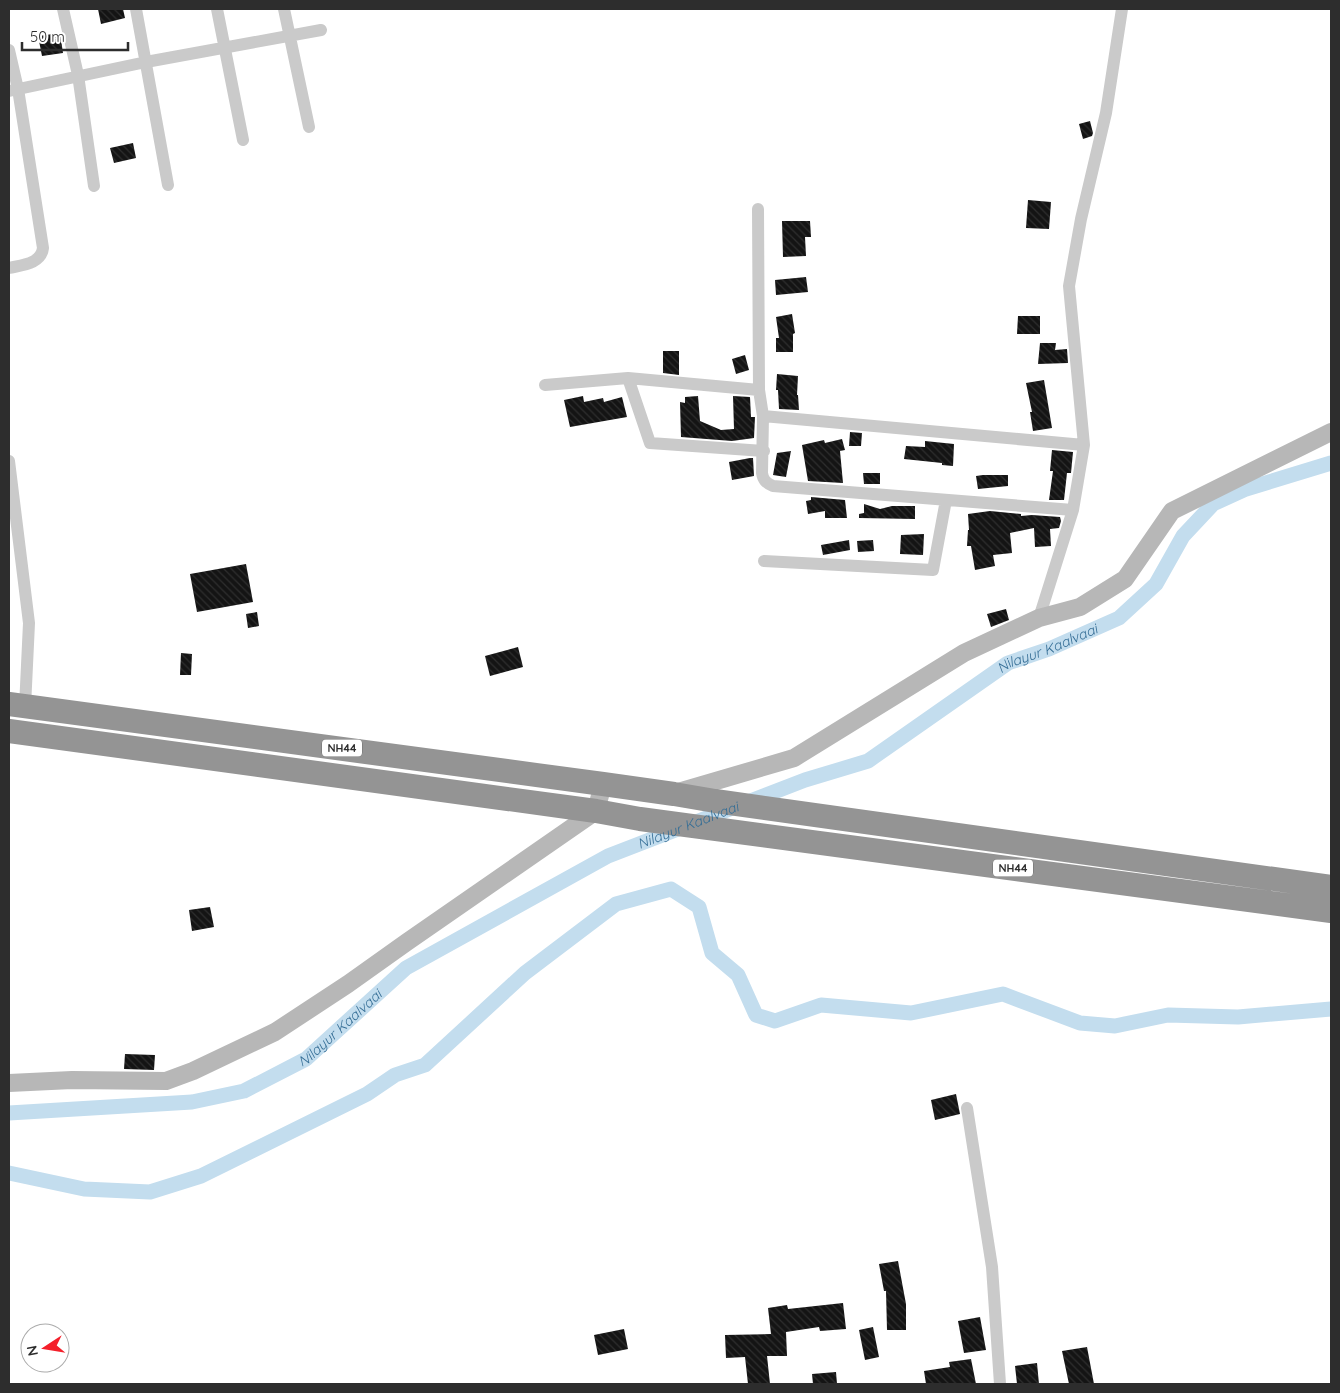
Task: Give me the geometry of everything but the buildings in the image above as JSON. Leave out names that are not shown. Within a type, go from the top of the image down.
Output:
[{"type":"highway","name":"NH44","points":[[17,706],[603,784],[1331,887]]},
{"type":"highway","name":"NH44","points":[[9,730],[596,811],[640,819],[1331,911]]},
{"type":"street","points":[[63,9],[78,75],[94,186]]},
{"type":"street","points":[[136,9],[168,185]]},
{"type":"street","points":[[216,9],[243,140]]},
{"type":"street","points":[[284,9],[309,127]]},
{"type":"street","points":[[1039,618],[1073,510],[1084,445],[1069,286],[1106,113],[1122,9]]},
{"type":"street","points":[[13,90],[78,75],[321,30]]},
{"type":"street","points":[[9,50],[13,90],[43,248],[43,253],[38,259],[9,268]]},
{"type":"street","points":[[758,209],[760,390],[763,416],[763,478],[767,483],[773,486],[1073,510]]},
{"type":"street","points":[[545,386],[628,378],[760,390]]},
{"type":"street","points":[[628,378],[650,443],[764,451]]},
{"type":"street","points":[[763,416],[1084,445]]},
{"type":"street","points":[[674,794],[794,758],[964,653],[1039,618],[1080,607],[1125,579],[1172,511],[1331,432]]},
{"type":"street","points":[[9,461],[29,622],[17,706]]},
{"type":"street","points":[[764,561],[933,570],[946,500]]},
{"type":"street","points":[[9,1083],[72,1080],[166,1081],[193,1071],[275,1032],[348,984],[596,811],[603,784]]},
{"type":"street","points":[[967,1108],[992,1267],[1000,1384]]},
{"type":"waterway","name":"Nilayur Kaalvaai","points":[[9,1113],[192,1102],[244,1091],[306,1059],[406,968],[608,856],[805,780],[868,761],[1008,663],[1049,649],[1119,618],[1156,584],[1183,536],[1213,504],[1246,489],[1331,463]]},
{"type":"waterway","points":[[9,1173],[84,1189],[150,1192],[201,1176],[367,1094],[395,1075],[425,1065],[525,973],[616,904],[671,889],[699,907],[712,953],[738,975],[756,1015],[775,1021],[821,1005],[911,1013],[1003,994],[1080,1023],[1115,1026],[1168,1015],[1238,1017],[1331,1009]]}]
